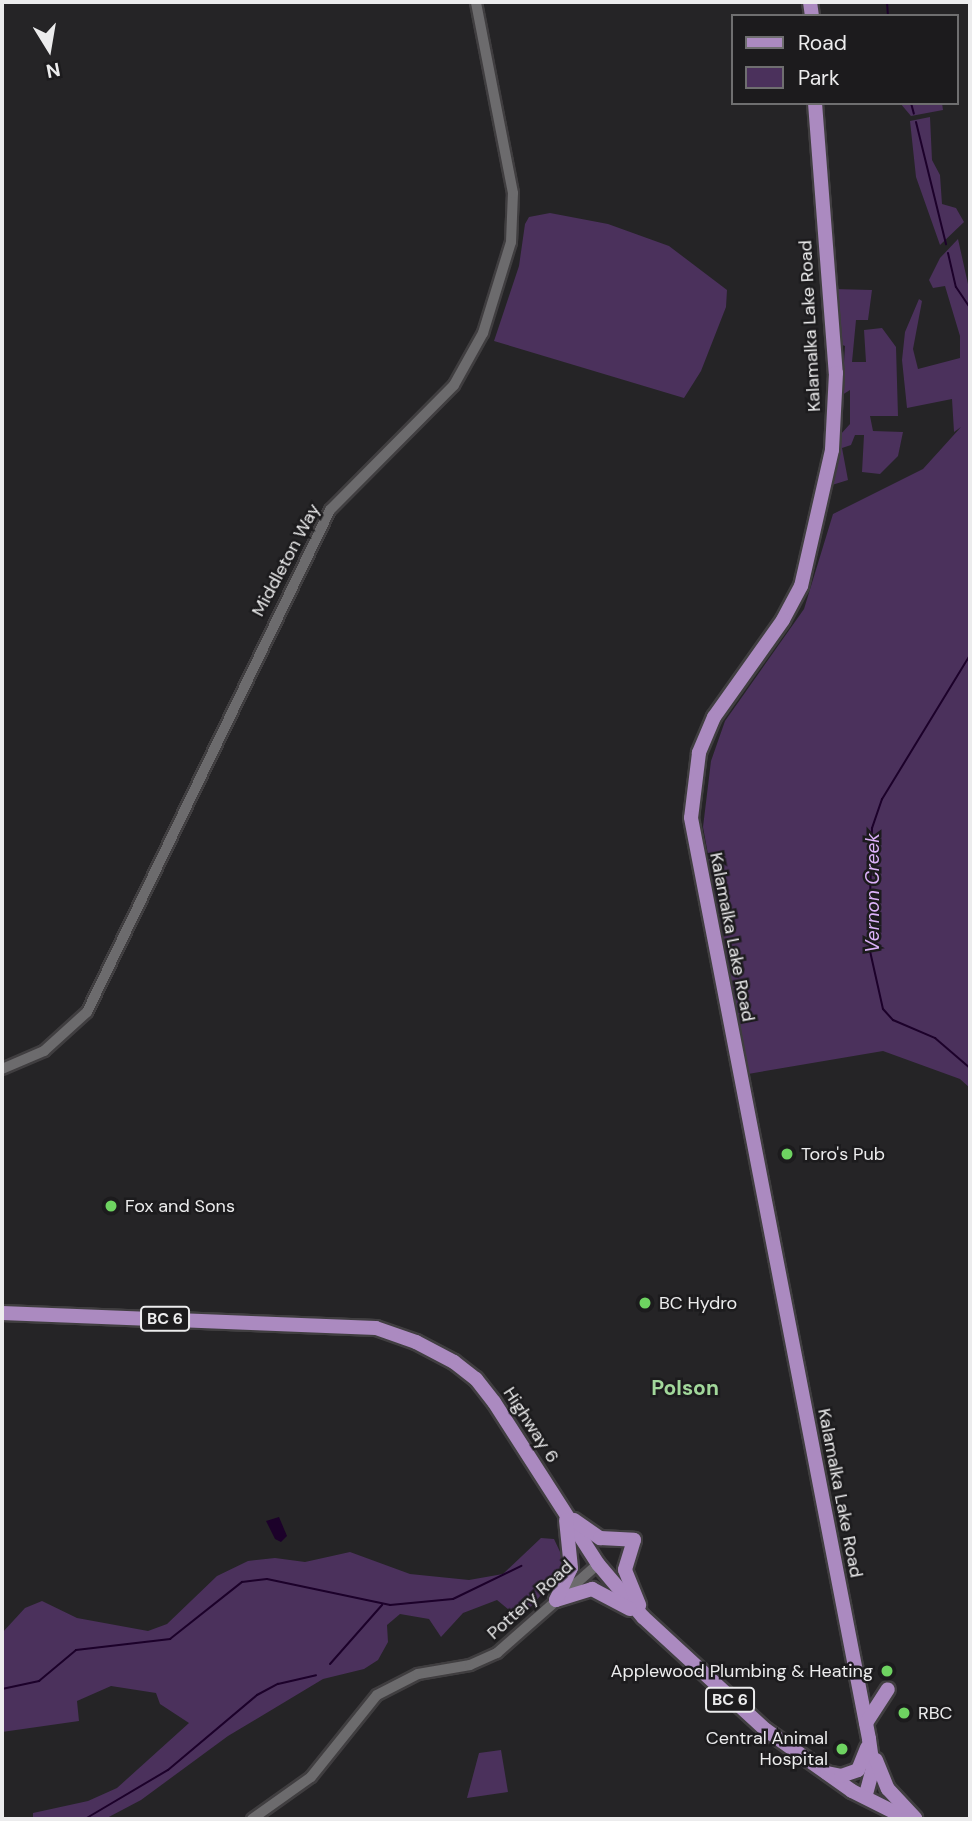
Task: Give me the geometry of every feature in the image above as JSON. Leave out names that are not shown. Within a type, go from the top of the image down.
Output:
[{"type":"main road","name":"Kalamalka Lake Road","points":[[815,105],[836,373],[832,450],[801,586],[783,620],[714,717],[699,753],[691,818],[869,1739],[873,1768],[864,1797]]},
{"type":"main road","name":"Highway 6","points":[[2,1313],[328,1323],[398,1335],[476,1379],[598,1564],[643,1616],[735,1704],[826,1773],[864,1797],[908,1819]]},
{"type":"main road","points":[[555,1600],[572,1559],[564,1512]]},
{"type":"main road","points":[[564,1512],[600,1538],[634,1540],[625,1570],[643,1616]]},
{"type":"main road","points":[[555,1600],[592,1589],[643,1616]]},
{"type":"main road","points":[[866,1723],[888,1689]]},
{"type":"main road","points":[[826,1773],[841,1776],[858,1770],[869,1739]]},
{"type":"main road","points":[[869,1739],[888,1789],[915,1819]]},
{"type":"street","name":"Middleton Way","points":[[2,1069],[44,1051],[87,1012],[330,510],[454,385],[483,333],[511,242],[513,193],[476,2]]},
{"type":"street","name":"Pottery Road","points":[[252,1819],[311,1777],[377,1695],[418,1674],[470,1665],[498,1653],[598,1564]]},
{"type":"green space","points":[[902,105],[942,105],[943,110],[911,116]]},
{"type":"green space","points":[[930,117],[932,160],[940,175],[942,204],[956,208],[964,222],[940,245],[916,177],[910,121]]},
{"type":"green space","points":[[550,213],[608,224],[669,246],[727,290],[726,307],[701,371],[684,398],[494,341],[519,266],[525,224],[529,217]]},
{"type":"green space","points":[[958,239],[970,293],[970,1088],[960,1079],[883,1051],[748,1074],[703,827],[711,761],[725,721],[804,609],[833,514],[923,469],[961,427],[954,432],[952,399],[907,408],[902,360],[905,332],[919,299],[922,301],[913,349],[918,369],[960,358],[960,336],[945,286],[933,288],[929,280],[940,258]]},
{"type":"green space","points":[[834,289],[872,290],[868,320],[856,320],[852,362],[866,362],[864,330],[882,328],[896,347],[898,416],[870,416],[873,431],[903,432],[898,456],[880,474],[862,472],[864,435],[855,435],[851,445],[842,448],[848,480],[832,485],[840,435],[850,424],[850,390],[842,395],[845,346],[840,344]]},
{"type":"green space","points":[[541,1538],[554,1539],[562,1556],[562,1571],[520,1619],[497,1600],[463,1613],[441,1637],[429,1619],[400,1614],[387,1625],[388,1642],[378,1660],[364,1669],[323,1679],[228,1736],[141,1800],[105,1819],[33,1819],[33,1813],[88,1801],[117,1788],[189,1723],[160,1704],[156,1693],[111,1686],[77,1701],[79,1721],[2,1732],[2,1633],[25,1608],[42,1601],[77,1618],[148,1631],[167,1624],[217,1576],[248,1561],[275,1558],[305,1562],[350,1552],[410,1574],[469,1580],[503,1574]]},
{"type":"green space","points":[[501,1750],[508,1792],[467,1798],[479,1753]]},
{"type":"shaded area","points":[[279,1517],[287,1536],[281,1542],[275,1539],[266,1521]]},
{"type":"waterway","name":"Vernon Creek","points":[[887,2],[888,14]]},
{"type":"waterway","name":"Vernon Creek","points":[[912,105],[914,114]]},
{"type":"waterway","name":"Vernon Creek","points":[[916,122],[946,244]]},
{"type":"waterway","name":"Vernon Creek","points":[[948,253],[956,287],[970,308]]},
{"type":"waterway","name":"Vernon Creek","points":[[970,655],[882,799],[872,828],[870,900],[870,951],[883,1009],[893,1020],[935,1038],[970,1068]]},
{"type":"waterway","points":[[2,1689],[39,1681],[76,1650],[170,1639],[242,1582],[267,1579],[390,1605],[453,1599],[521,1566]]},
{"type":"waterway","points":[[330,1664],[382,1605]]},
{"type":"waterway","points":[[85,1819],[168,1770],[257,1695],[278,1684],[316,1675]]},
{"type":"place","name":"Toro's Pub","points":[[787,1154]]},
{"type":"place","name":"Fox and Sons","points":[[111,1206]]},
{"type":"place","name":"BC Hydro","points":[[645,1303]]},
{"type":"place","name":"Applewood Plumbing & Heating","points":[[887,1671]]},
{"type":"place","name":"RBC","points":[[904,1713]]},
{"type":"place","name":"Central Animal Hospital","points":[[842,1749]]},
{"type":"district","name":"Polson","points":[[685,1388]]}]
